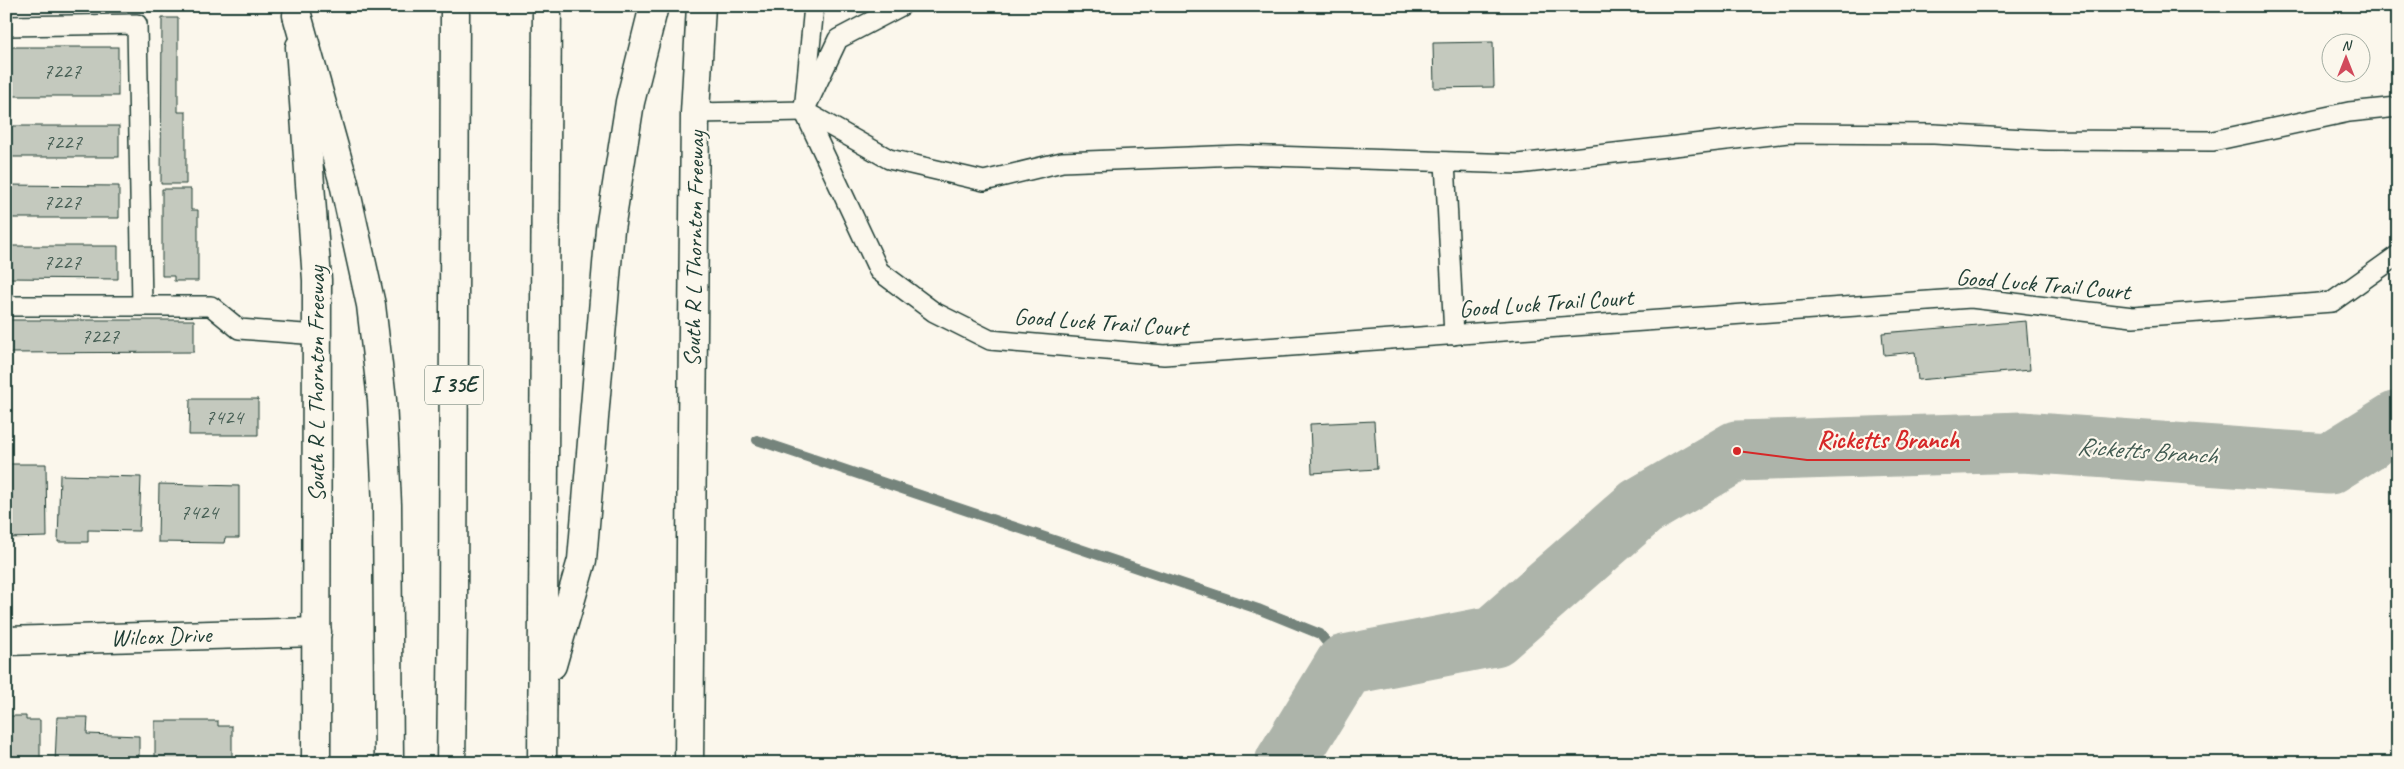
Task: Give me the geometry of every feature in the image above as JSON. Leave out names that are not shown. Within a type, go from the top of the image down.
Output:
[{"type":"main road","name":"I 35E","points":[[451,763],[454,604],[456,6]]},
{"type":"main road","points":[[542,763],[547,6]]},
{"type":"main road","points":[[542,698],[582,560],[610,229],[630,102],[654,6]]},
{"type":"main road","name":"South R L Thornton Freeway","points":[[689,763],[695,113],[701,6]]},
{"type":"main road","points":[[297,11],[344,183],[371,305],[382,400],[387,505],[389,763]]},
{"type":"main road","name":"South R L Thornton Freeway","points":[[297,11],[317,280],[316,763]]},
{"type":"main road","name":"Wilcox Drive","points":[[6,641],[317,632]]},
{"type":"lane","points":[[804,111],[814,6]]},
{"type":"lane","points":[[804,111],[838,39],[902,6]]},
{"type":"lane","points":[[6,26],[137,24],[142,305]]},
{"type":"lane","points":[[695,113],[804,111],[889,159],[984,182],[1062,162],[1239,155],[1518,164],[1788,133],[1934,134],[2045,140],[2213,141],[2349,112],[2398,107]]},
{"type":"lane","name":"Good Luck Trail Court","points":[[804,111],[879,271],[934,312],[990,340],[1164,355],[1971,298],[2133,317],[2332,302],[2398,255]]},
{"type":"lane","points":[[1446,162],[1454,334]]},
{"type":"lane","points":[[6,306],[211,306],[239,329],[317,334]]},
{"type":"building","points":[[162,18],[178,18],[178,112],[186,112],[186,184],[161,184]]},
{"type":"building","points":[[1493,42],[1494,87],[1434,88],[1433,43]]},
{"type":"building","points":[[6,47],[118,47],[118,96],[6,96]]},
{"type":"building","points":[[6,126],[119,126],[119,157],[6,157]]},
{"type":"building","points":[[6,185],[119,186],[119,218],[6,218]]},
{"type":"building","points":[[162,189],[191,189],[191,210],[198,210],[198,281],[174,281],[174,276],[162,276]]},
{"type":"building","points":[[6,246],[118,246],[118,279],[6,278]]},
{"type":"building","points":[[6,320],[194,320],[194,352],[6,353]]},
{"type":"building","points":[[2026,321],[2030,370],[1918,380],[1915,352],[1884,355],[1882,333]]},
{"type":"building","points":[[190,399],[258,399],[258,435],[189,435]]},
{"type":"building","points":[[1374,421],[1377,469],[1312,473],[1310,424]]},
{"type":"building","points":[[6,464],[46,464],[47,537],[6,538]]},
{"type":"building","points":[[60,475],[141,477],[139,531],[88,530],[88,542],[58,542]]},
{"type":"building","points":[[159,484],[239,486],[239,538],[225,538],[224,543],[158,542]]},
{"type":"building","points":[[6,716],[26,716],[26,720],[40,720],[40,763],[6,763]]},
{"type":"building","points":[[57,717],[88,717],[87,734],[139,736],[139,763],[55,763]]},
{"type":"building","points":[[155,721],[218,721],[218,726],[232,726],[232,763],[155,763]]},
{"type":"waterway","name":"Ricketts Branch","points":[[1285,763],[1345,665],[1494,636],[1641,507],[1737,451],[2023,442],[2329,464],[2398,421]]},
{"type":"waterway","points":[[757,440],[1258,609],[1320,634],[1345,665]]},
{"type":"place","name":"Ricketts Branch","points":[[1737,451]]}]
